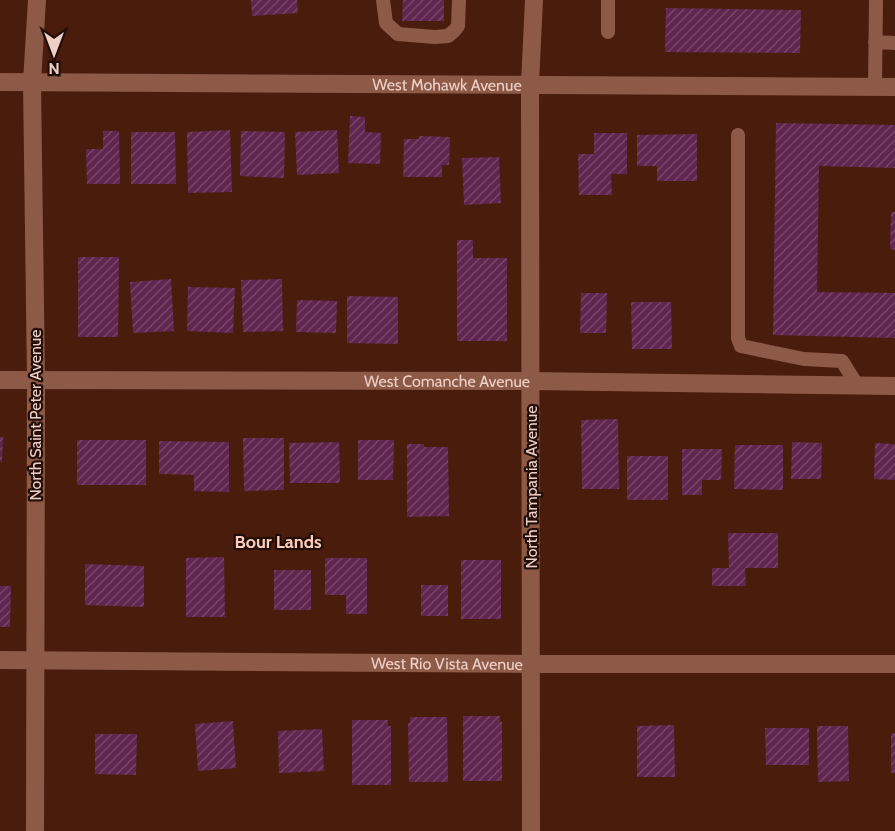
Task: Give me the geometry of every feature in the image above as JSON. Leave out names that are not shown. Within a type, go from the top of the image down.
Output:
[{"type":"street","name":"North Saint Peter Avenue","points":[[35,831],[36,380],[32,82],[37,0]]},
{"type":"street","name":"North Tampania Avenue","points":[[531,831],[530,83],[534,0]]},
{"type":"street","name":"West Mohawk Avenue","points":[[0,82],[530,83],[895,87]]},
{"type":"street","name":"West Comanche Avenue","points":[[0,380],[531,381],[895,386]]},
{"type":"street","name":"West Rio Vista Avenue","points":[[0,660],[895,664]]},
{"type":"lane","points":[[383,0],[386,23],[398,34],[435,37],[448,36],[458,26],[459,0]]},
{"type":"lane","points":[[608,0],[608,32]]},
{"type":"lane","points":[[875,86],[876,0]]},
{"type":"lane","points":[[876,42],[895,43]]},
{"type":"lane","points":[[738,135],[738,338],[741,346],[804,359],[842,361],[857,385]]},
{"type":"lane","points":[[799,384],[804,359]]},
{"type":"building","points":[[251,0],[297,0],[298,13],[252,16]]},
{"type":"building","points":[[403,0],[444,0],[444,21],[402,21]]},
{"type":"building","points":[[666,8],[801,10],[800,53],[665,52]]},
{"type":"building","points":[[350,116],[365,117],[365,132],[381,133],[380,164],[348,163]]},
{"type":"building","points":[[776,123],[895,125],[895,168],[819,166],[817,292],[895,293],[895,338],[773,335]]},
{"type":"building","points":[[230,130],[232,192],[188,193],[187,132]]},
{"type":"building","points":[[337,130],[339,173],[297,175],[295,132]]},
{"type":"building","points":[[103,131],[119,131],[120,184],[87,184],[86,149],[103,149]]},
{"type":"building","points":[[241,131],[285,132],[284,178],[240,176]]},
{"type":"building","points":[[131,132],[175,132],[176,184],[131,184]]},
{"type":"building","points":[[594,133],[627,133],[627,174],[611,174],[612,195],[579,195],[578,154],[594,154]]},
{"type":"building","points":[[697,134],[697,181],[657,181],[657,166],[637,166],[637,135]]},
{"type":"building","points":[[419,136],[450,137],[449,165],[442,165],[442,177],[403,177],[404,139],[419,139]]},
{"type":"building","points":[[499,157],[501,203],[464,205],[462,158]]},
{"type":"building","points":[[891,212],[895,212],[895,250],[890,249]]},
{"type":"building","points":[[457,240],[473,240],[473,258],[507,258],[507,341],[457,341]]},
{"type":"building","points":[[78,257],[119,257],[118,337],[78,337]]},
{"type":"building","points":[[171,279],[174,331],[133,333],[130,282]]},
{"type":"building","points":[[282,279],[283,331],[243,332],[241,280]]},
{"type":"building","points":[[188,287],[235,288],[233,333],[187,331]]},
{"type":"building","points":[[581,293],[607,293],[606,333],[580,333]]},
{"type":"building","points":[[347,296],[398,297],[398,344],[347,343]]},
{"type":"building","points":[[297,300],[337,301],[336,333],[296,332]]},
{"type":"building","points":[[631,302],[671,302],[672,349],[632,349]]},
{"type":"building","points":[[618,419],[619,489],[582,489],[581,420]]},
{"type":"building","points":[[0,437],[3,437],[2,462],[0,462]]},
{"type":"building","points":[[243,438],[284,438],[284,490],[244,491]]},
{"type":"building","points":[[77,440],[146,440],[146,485],[77,485]]},
{"type":"building","points":[[358,440],[394,440],[393,480],[358,480]]},
{"type":"building","points":[[159,441],[229,442],[229,492],[194,491],[194,475],[159,474]]},
{"type":"building","points":[[339,442],[340,483],[290,483],[289,443]]},
{"type":"building","points":[[792,442],[822,443],[821,479],[791,479]]},
{"type":"building","points":[[875,443],[895,444],[895,480],[874,479]]},
{"type":"building","points":[[407,444],[448,447],[449,516],[407,517]]},
{"type":"building","points":[[735,445],[783,445],[783,490],[734,489]]},
{"type":"building","points":[[682,449],[722,449],[721,480],[702,480],[702,495],[682,495]]},
{"type":"building","points":[[627,456],[668,456],[668,500],[627,500]]},
{"type":"building","points":[[728,533],[778,533],[778,568],[745,568],[746,586],[712,586],[712,568],[729,568]]},
{"type":"building","points":[[224,557],[225,617],[186,617],[186,558]]},
{"type":"building","points":[[325,558],[367,558],[367,614],[346,614],[346,595],[325,595]]},
{"type":"building","points":[[461,560],[501,560],[501,619],[461,619]]},
{"type":"building","points":[[85,564],[144,566],[144,607],[85,605]]},
{"type":"building","points":[[274,570],[311,570],[311,610],[274,610]]},
{"type":"building","points":[[421,585],[448,585],[448,616],[421,616]]},
{"type":"building","points":[[0,586],[11,586],[10,627],[0,627]]},
{"type":"building","points":[[463,716],[500,716],[500,722],[502,722],[502,781],[463,781]]},
{"type":"building","points":[[410,717],[447,717],[448,782],[409,782],[408,723],[410,723]]},
{"type":"building","points":[[352,720],[388,720],[388,726],[391,726],[391,785],[352,785]]},
{"type":"building","points":[[233,721],[236,768],[198,771],[195,724]]},
{"type":"building","points":[[674,725],[675,777],[637,777],[637,726]]},
{"type":"building","points":[[817,726],[848,726],[849,781],[818,782]]},
{"type":"building","points":[[765,728],[809,728],[809,765],[766,765]]},
{"type":"building","points":[[322,729],[324,771],[279,773],[278,731]]},
{"type":"building","points":[[891,733],[895,733],[895,773],[891,773]]},
{"type":"building","points":[[95,734],[137,734],[136,775],[95,774]]},
{"type":"district","name":"Bour Lands","points":[[278,542]]}]
